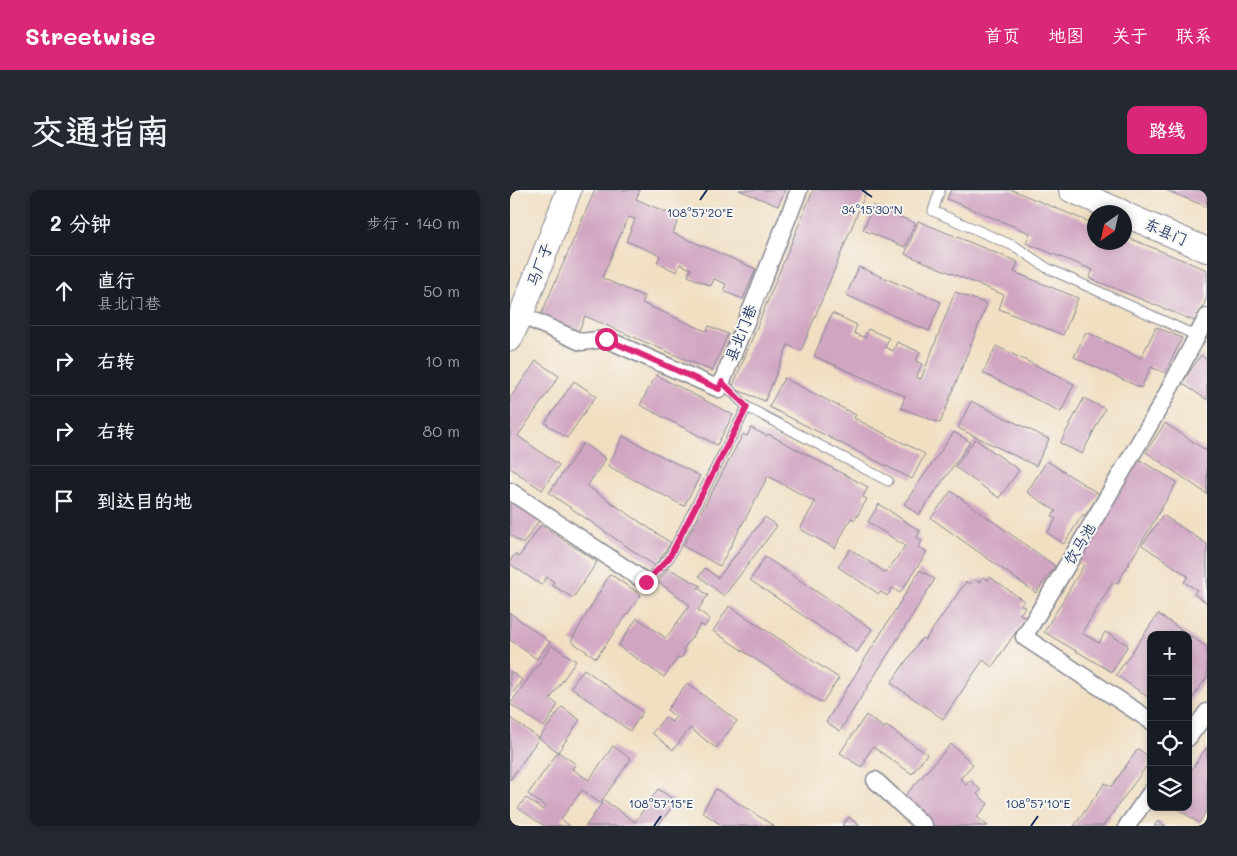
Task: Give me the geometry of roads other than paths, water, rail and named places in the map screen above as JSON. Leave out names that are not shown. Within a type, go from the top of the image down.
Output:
[{"type":"street","name":"马厂子","points":[[510,339],[569,190]]},
{"type":"street","name":"县北门巷","points":[[722,382],[799,190]]},
{"type":"street","name":"东县门","points":[[1070,190],[1105,205]]},
{"type":"street","name":"东县门","points":[[1132,217],[1207,250]]},
{"type":"street","points":[[521,315],[581,342],[606,339],[719,389],[722,382]]},
{"type":"street","name":"饮马池","points":[[1147,718],[1024,637],[1160,405],[1207,317]]},
{"type":"street","points":[[510,491],[646,582]]},
{"type":"street","points":[[1192,733],[1207,712]]},
{"type":"street","points":[[875,780],[924,826]]},
{"type":"street","points":[[1127,826],[1147,798]]},
{"type":"lane","points":[[940,190],[933,211],[1016,247],[1047,268],[1197,336]]},
{"type":"lane","points":[[722,382],[747,407],[888,481]]},
{"type":"lane","points":[[646,582],[669,558],[747,407]]}]
